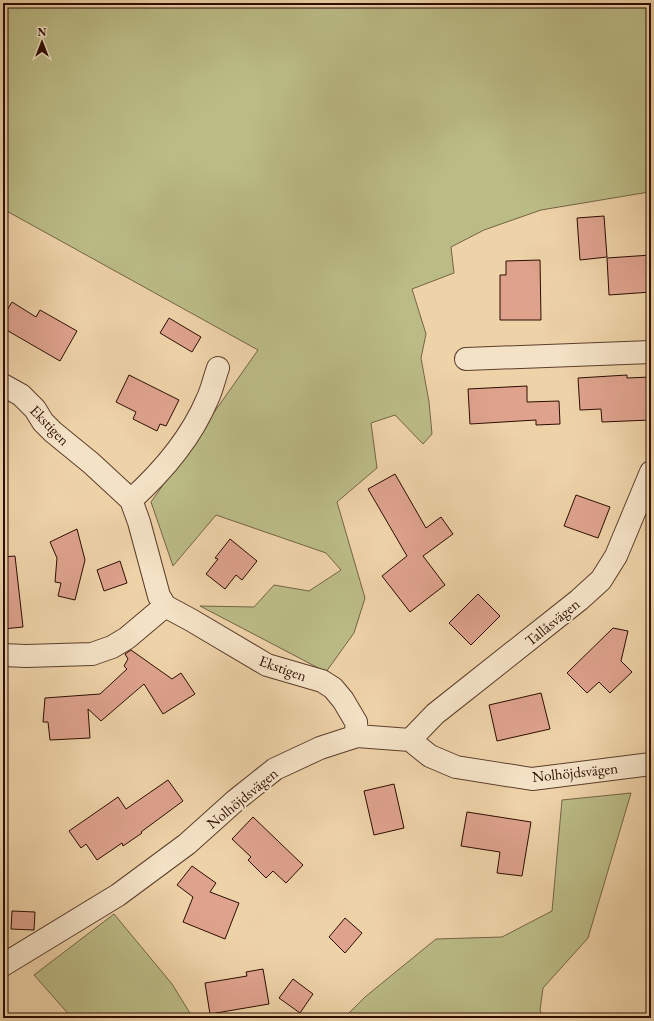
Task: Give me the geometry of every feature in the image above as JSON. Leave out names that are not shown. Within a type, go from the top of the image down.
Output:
[{"type":"street","points":[[466,359],[651,352]]},
{"type":"street","points":[[131,500],[173,457],[188,435],[207,400],[218,368]]},
{"type":"street","name":"Ekstigen","points":[[3,385],[21,396],[35,409],[43,422],[53,432],[91,463],[131,500],[139,522],[159,596],[165,606],[267,665],[322,681],[333,688],[344,700],[356,722],[357,736]]},
{"type":"street","name":"Tallåsvägen","points":[[410,740],[435,714],[550,624],[601,580],[616,556],[651,472]]},
{"type":"street","points":[[3,655],[26,656],[92,654],[112,647],[122,641],[165,606]]},
{"type":"street","name":"Nolhöjdsvägen","points":[[3,965],[118,895],[187,844],[236,800],[275,769],[320,748],[357,736],[410,740],[430,756],[456,767],[532,779],[651,764]]},
{"type":"green space","points":[[3,3],[651,3],[651,196],[649,192],[541,210],[484,230],[451,247],[454,273],[412,289],[426,334],[421,358],[429,402],[432,434],[423,444],[395,415],[371,423],[377,468],[337,502],[365,598],[354,633],[326,672],[200,606],[254,607],[274,585],[309,591],[341,570],[326,553],[216,515],[173,566],[151,502],[258,350],[3,209]]},
{"type":"green space","points":[[631,793],[588,938],[543,988],[540,1010],[543,1018],[344,1018],[365,997],[436,939],[502,937],[552,911],[562,800]]},
{"type":"green space","points":[[114,914],[172,984],[193,1018],[72,1018],[34,975]]},
{"type":"building","points":[[604,216],[607,257],[580,260],[577,218]]},
{"type":"building","points":[[651,255],[651,292],[609,295],[607,258]]},
{"type":"building","points":[[540,260],[541,320],[500,320],[500,275],[506,275],[506,261]]},
{"type":"building","points":[[12,302],[36,317],[40,310],[77,331],[60,361],[3,328],[3,317]]},
{"type":"building","points":[[169,318],[201,337],[192,352],[160,333]]},
{"type":"building","points":[[129,375],[179,400],[166,426],[160,424],[157,431],[133,419],[136,412],[116,402]]},
{"type":"building","points":[[627,375],[627,378],[650,377],[651,420],[602,422],[601,409],[580,410],[578,378]]},
{"type":"building","points":[[527,386],[527,402],[559,401],[560,424],[536,425],[536,420],[470,424],[468,389]]},
{"type":"building","points":[[395,474],[426,528],[441,517],[453,534],[423,556],[445,585],[410,612],[382,576],[407,556],[368,489]]},
{"type":"building","points":[[576,495],[610,507],[598,538],[564,526]]},
{"type":"building","points":[[77,529],[85,560],[75,600],[58,596],[61,583],[55,582],[57,558],[50,542]]},
{"type":"building","points":[[230,539],[257,561],[242,580],[236,575],[225,589],[206,574],[218,559],[215,558]]},
{"type":"building","points":[[15,556],[23,627],[3,629],[3,557]]},
{"type":"building","points":[[120,561],[127,583],[104,591],[97,570]]},
{"type":"building","points":[[478,594],[500,616],[471,645],[449,623]]},
{"type":"building","points":[[613,628],[628,631],[621,661],[632,672],[610,693],[599,682],[587,693],[567,673]]},
{"type":"building","points":[[131,650],[172,679],[181,673],[195,694],[163,714],[144,684],[101,721],[88,709],[90,738],[50,740],[48,722],[43,722],[45,698],[100,694],[127,669],[124,666],[128,659],[125,654]]},
{"type":"building","points":[[541,693],[550,729],[497,741],[489,705]]},
{"type":"building","points":[[168,780],[183,801],[141,832],[142,833],[123,846],[122,843],[97,860],[86,844],[81,848],[69,831],[118,797],[126,809]]},
{"type":"building","points":[[394,784],[404,828],[374,835],[364,791]]},
{"type":"building","points":[[467,812],[531,822],[522,876],[497,873],[500,852],[461,846]]},
{"type":"building","points":[[253,817],[303,865],[286,883],[273,871],[266,878],[248,860],[251,857],[232,839]]},
{"type":"building","points":[[192,866],[216,883],[210,892],[239,903],[225,939],[183,922],[193,897],[177,885]]},
{"type":"building","points":[[12,911],[35,912],[34,930],[11,929]]},
{"type":"building","points":[[345,918],[362,933],[345,953],[329,937]]},
{"type":"building","points":[[263,969],[269,1004],[210,1014],[205,983],[247,976],[246,972]]},
{"type":"building","points":[[293,979],[313,994],[300,1013],[279,998]]}]
